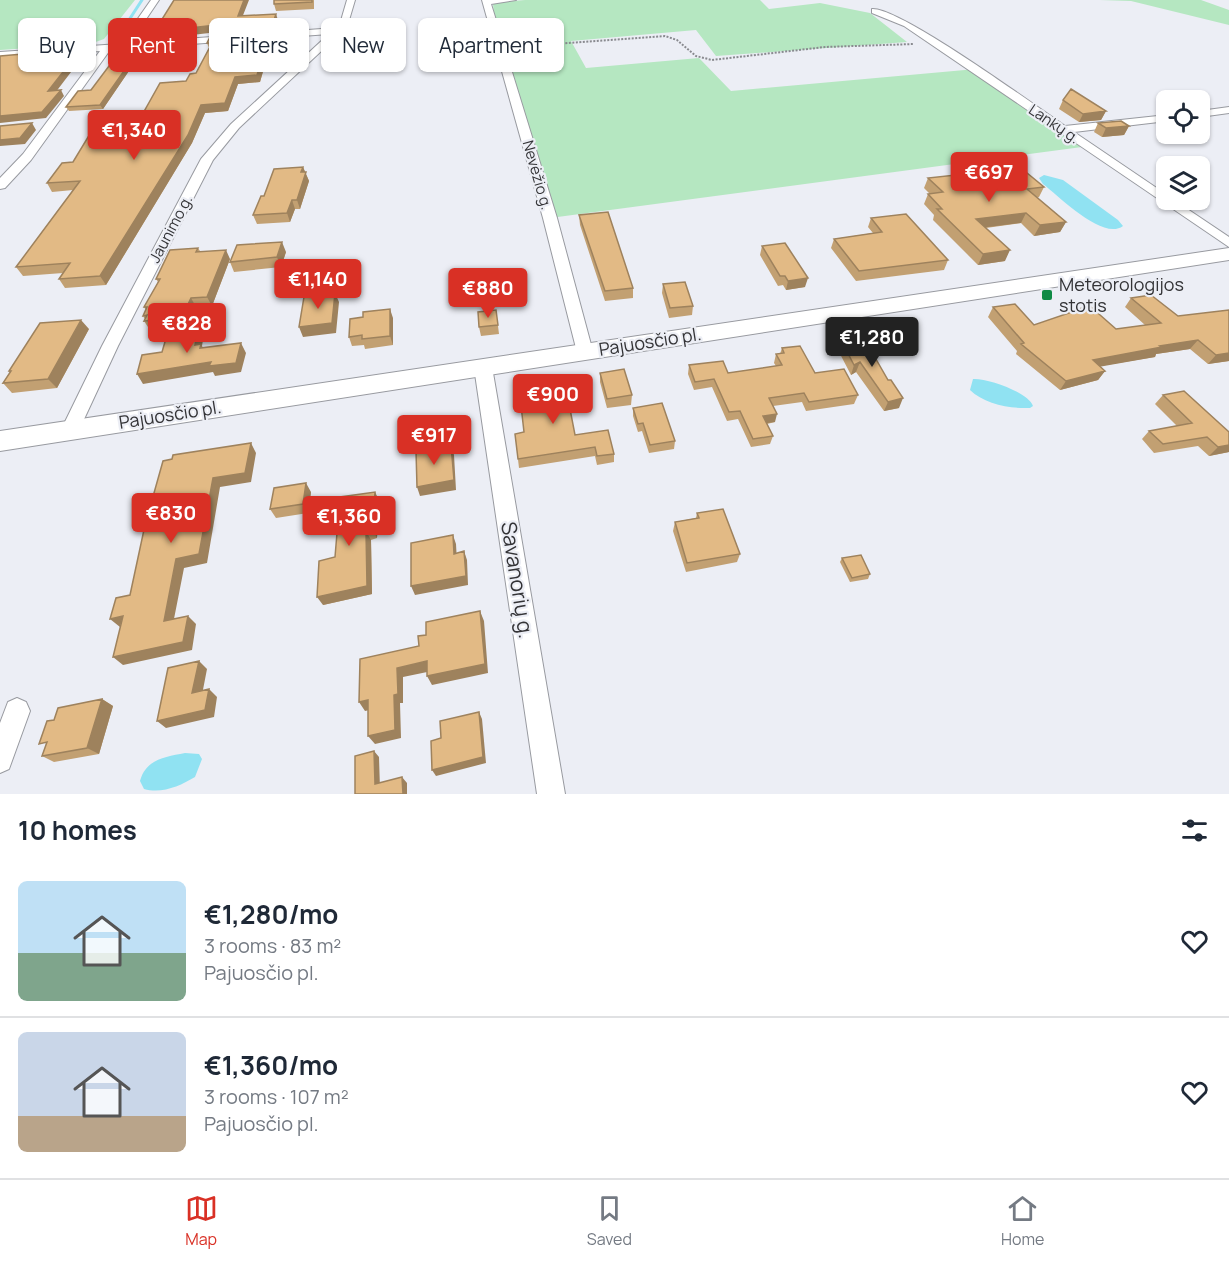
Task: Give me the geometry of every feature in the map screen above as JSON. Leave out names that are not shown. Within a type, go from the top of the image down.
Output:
[{"type":"main road","name":"Pajuosčio pl.","points":[[0,441],[1229,254]]},
{"type":"street","points":[[143,18],[155,0]]},
{"type":"street","name":"Jaunimo g.","points":[[347,18],[351,0]]},
{"type":"street","points":[[486,1],[512,0]]},
{"type":"street","name":"Nevėžio g.","points":[[486,1],[491,18]]},
{"type":"street","name":"Lankų g.","points":[[875,11],[907,24],[1229,243]]},
{"type":"street","points":[[197,40],[321,32]]},
{"type":"street","name":"Jaunimo g.","points":[[70,430],[110,346],[207,159],[236,126],[321,45]]},
{"type":"street","points":[[0,55],[107,47]]},
{"type":"street","points":[[0,185],[20,165],[53,123],[107,47]]},
{"type":"street","name":"Nevėžio g.","points":[[506,72],[550,218],[585,351]]},
{"type":"street","points":[[1210,113],[1229,110]]},
{"type":"street","points":[[1063,130],[1156,119]]},
{"type":"street","points":[[32,125],[53,123]]},
{"type":"street","name":"Savanorių g.","points":[[483,367],[551,794]]},
{"type":"street","points":[[0,760],[17,711]]},
{"type":"path","points":[[564,43],[665,36],[677,40],[696,56],[722,60],[825,47],[936,44]]},
{"type":"green space","points":[[0,0],[135,0],[121,18],[108,18],[108,34],[104,39],[96,42],[96,18],[18,18],[18,49],[0,50]]},
{"type":"green space","points":[[525,0],[760,0],[769,9],[820,3],[870,13],[907,42],[716,56],[696,30],[571,41],[586,68],[699,58],[731,91],[976,69],[1082,147],[550,218],[506,72],[564,72],[564,18],[494,18],[493,3]]},
{"type":"green space","points":[[1100,0],[1201,0],[1229,10],[1229,25],[1131,1]]},
{"type":"water","points":[[1044,175],[1063,180],[1123,226],[1115,229],[1104,228],[1082,216],[1043,184],[1039,178]]},
{"type":"water","points":[[973,379],[988,381],[1016,391],[1033,406],[1015,408],[983,399],[970,390]]},
{"type":"water","points":[[185,753],[199,754],[202,759],[195,777],[171,788],[144,789],[140,781],[147,768],[157,760]]},
{"type":"building","points":[[174,0],[244,0],[238,16],[276,14],[275,18],[209,18],[209,26],[197,27],[197,18],[163,18]]},
{"type":"building","points":[[274,0],[312,0],[312,2],[274,4]]},
{"type":"building","points":[[209,49],[209,72],[258,72],[257,75],[235,77],[225,103],[201,105],[188,135],[100,276],[59,279],[70,263],[16,267],[80,181],[47,183],[62,163],[73,162],[99,119],[142,115],[160,83],[186,81],[190,74],[197,71]]},
{"type":"building","points":[[18,54],[18,72],[63,72],[48,91],[61,90],[42,112],[0,116],[0,56]]},
{"type":"building","points":[[108,67],[108,72],[123,72],[100,105],[66,107],[78,91],[91,90]]},
{"type":"building","points":[[1071,89],[1106,111],[1083,114],[1063,100]]},
{"type":"building","points":[[1121,121],[1129,126],[1106,128],[1098,123]]},
{"type":"building","points":[[32,123],[20,138],[0,140],[0,126]]},
{"type":"building","points":[[303,167],[301,172],[306,172],[297,200],[292,200],[287,213],[253,215],[261,196],[264,196],[274,169]]},
{"type":"building","points":[[1021,168],[1044,187],[1027,189],[1066,222],[1040,225],[1026,213],[976,219],[1010,250],[983,254],[937,209],[942,209],[928,194],[943,192],[928,178]]},
{"type":"building","points":[[608,212],[633,288],[605,291],[579,215]]},
{"type":"building","points":[[906,214],[948,260],[859,271],[834,239],[882,232],[871,218]]},
{"type":"building","points":[[282,242],[277,257],[230,262],[237,245]]},
{"type":"building","points":[[785,243],[808,278],[788,281],[785,276],[780,276],[762,246]]},
{"type":"building","points":[[198,248],[196,252],[226,250],[207,297],[191,298],[182,317],[144,321],[147,315],[143,316],[147,307],[144,307],[160,279],[156,279],[170,250]]},
{"type":"building","points":[[685,282],[693,306],[670,308],[663,284]]},
{"type":"building","points":[[335,293],[332,323],[299,327],[304,297]]},
{"type":"building","points":[[1151,295],[1178,316],[1229,310],[1229,353],[1216,355],[1198,340],[1160,346],[1162,347],[1093,360],[1105,371],[1066,381],[1021,344],[1024,343],[993,307],[1015,304],[1034,325],[1072,312],[1070,310],[1091,307],[1116,329],[1161,323],[1131,298]]},
{"type":"building","points":[[390,309],[390,336],[362,339],[362,335],[349,337],[350,319],[363,317],[363,312]]},
{"type":"building","points":[[496,310],[498,325],[479,327],[478,312]]},
{"type":"building","points":[[81,320],[48,379],[3,383],[40,323]]},
{"type":"building","points":[[198,330],[195,345],[201,344],[200,348],[241,343],[236,363],[209,366],[211,362],[137,374],[142,355],[162,352],[167,335]]},
{"type":"building","points":[[865,340],[888,380],[891,380],[903,398],[888,402],[860,362],[854,365],[842,342]]},
{"type":"building","points":[[800,346],[815,373],[844,369],[858,395],[809,402],[804,393],[769,398],[777,414],[763,416],[773,436],[753,439],[740,411],[729,412],[714,379],[695,382],[689,365],[723,361],[728,373],[782,365],[776,354],[784,353],[782,348]]},
{"type":"building","points":[[624,369],[632,395],[607,399],[600,373]]},
{"type":"building","points":[[565,383],[575,435],[608,430],[614,454],[597,456],[595,447],[518,459],[515,434],[524,432],[519,388]]},
{"type":"building","points":[[1184,391],[1229,432],[1229,445],[1218,447],[1207,437],[1163,444],[1149,431],[1192,423],[1163,395]]},
{"type":"building","points":[[662,403],[675,441],[650,445],[643,423],[638,424],[633,408]]},
{"type":"building","points":[[251,443],[245,473],[213,478],[199,554],[176,559],[164,621],[188,616],[183,642],[113,657],[123,616],[110,619],[116,598],[130,595],[145,525],[163,461],[172,459],[173,455]]},
{"type":"building","points":[[451,445],[454,480],[417,487],[416,451]]},
{"type":"building","points":[[306,483],[303,504],[270,509],[274,488]]},
{"type":"building","points":[[375,492],[373,530],[366,531],[367,586],[317,597],[319,561],[335,557],[340,497]]},
{"type":"building","points":[[723,509],[740,554],[687,563],[675,522],[699,518],[697,513]]},
{"type":"building","points":[[453,535],[454,554],[464,551],[466,576],[411,586],[411,543]]},
{"type":"building","points":[[861,555],[870,574],[852,578],[842,558]]},
{"type":"building","points":[[480,611],[485,664],[427,676],[427,661],[397,668],[398,694],[394,695],[395,730],[368,736],[368,700],[359,702],[360,659],[419,646],[418,636],[426,635],[426,622]]},
{"type":"building","points":[[199,661],[192,693],[209,689],[205,710],[157,721],[168,668]]},
{"type":"building","points":[[102,699],[87,748],[42,756],[47,742],[39,744],[47,721],[54,720],[58,708]]},
{"type":"building","points":[[479,712],[483,757],[432,770],[431,741],[441,738],[440,721]]},
{"type":"building","points":[[374,751],[375,784],[402,777],[403,794],[355,794],[355,756]]},
{"type":"waterway","points":[[130,18],[142,0]]},
{"type":"place","name":"Meteorologijos stotis","points":[[1047,295]]}]
